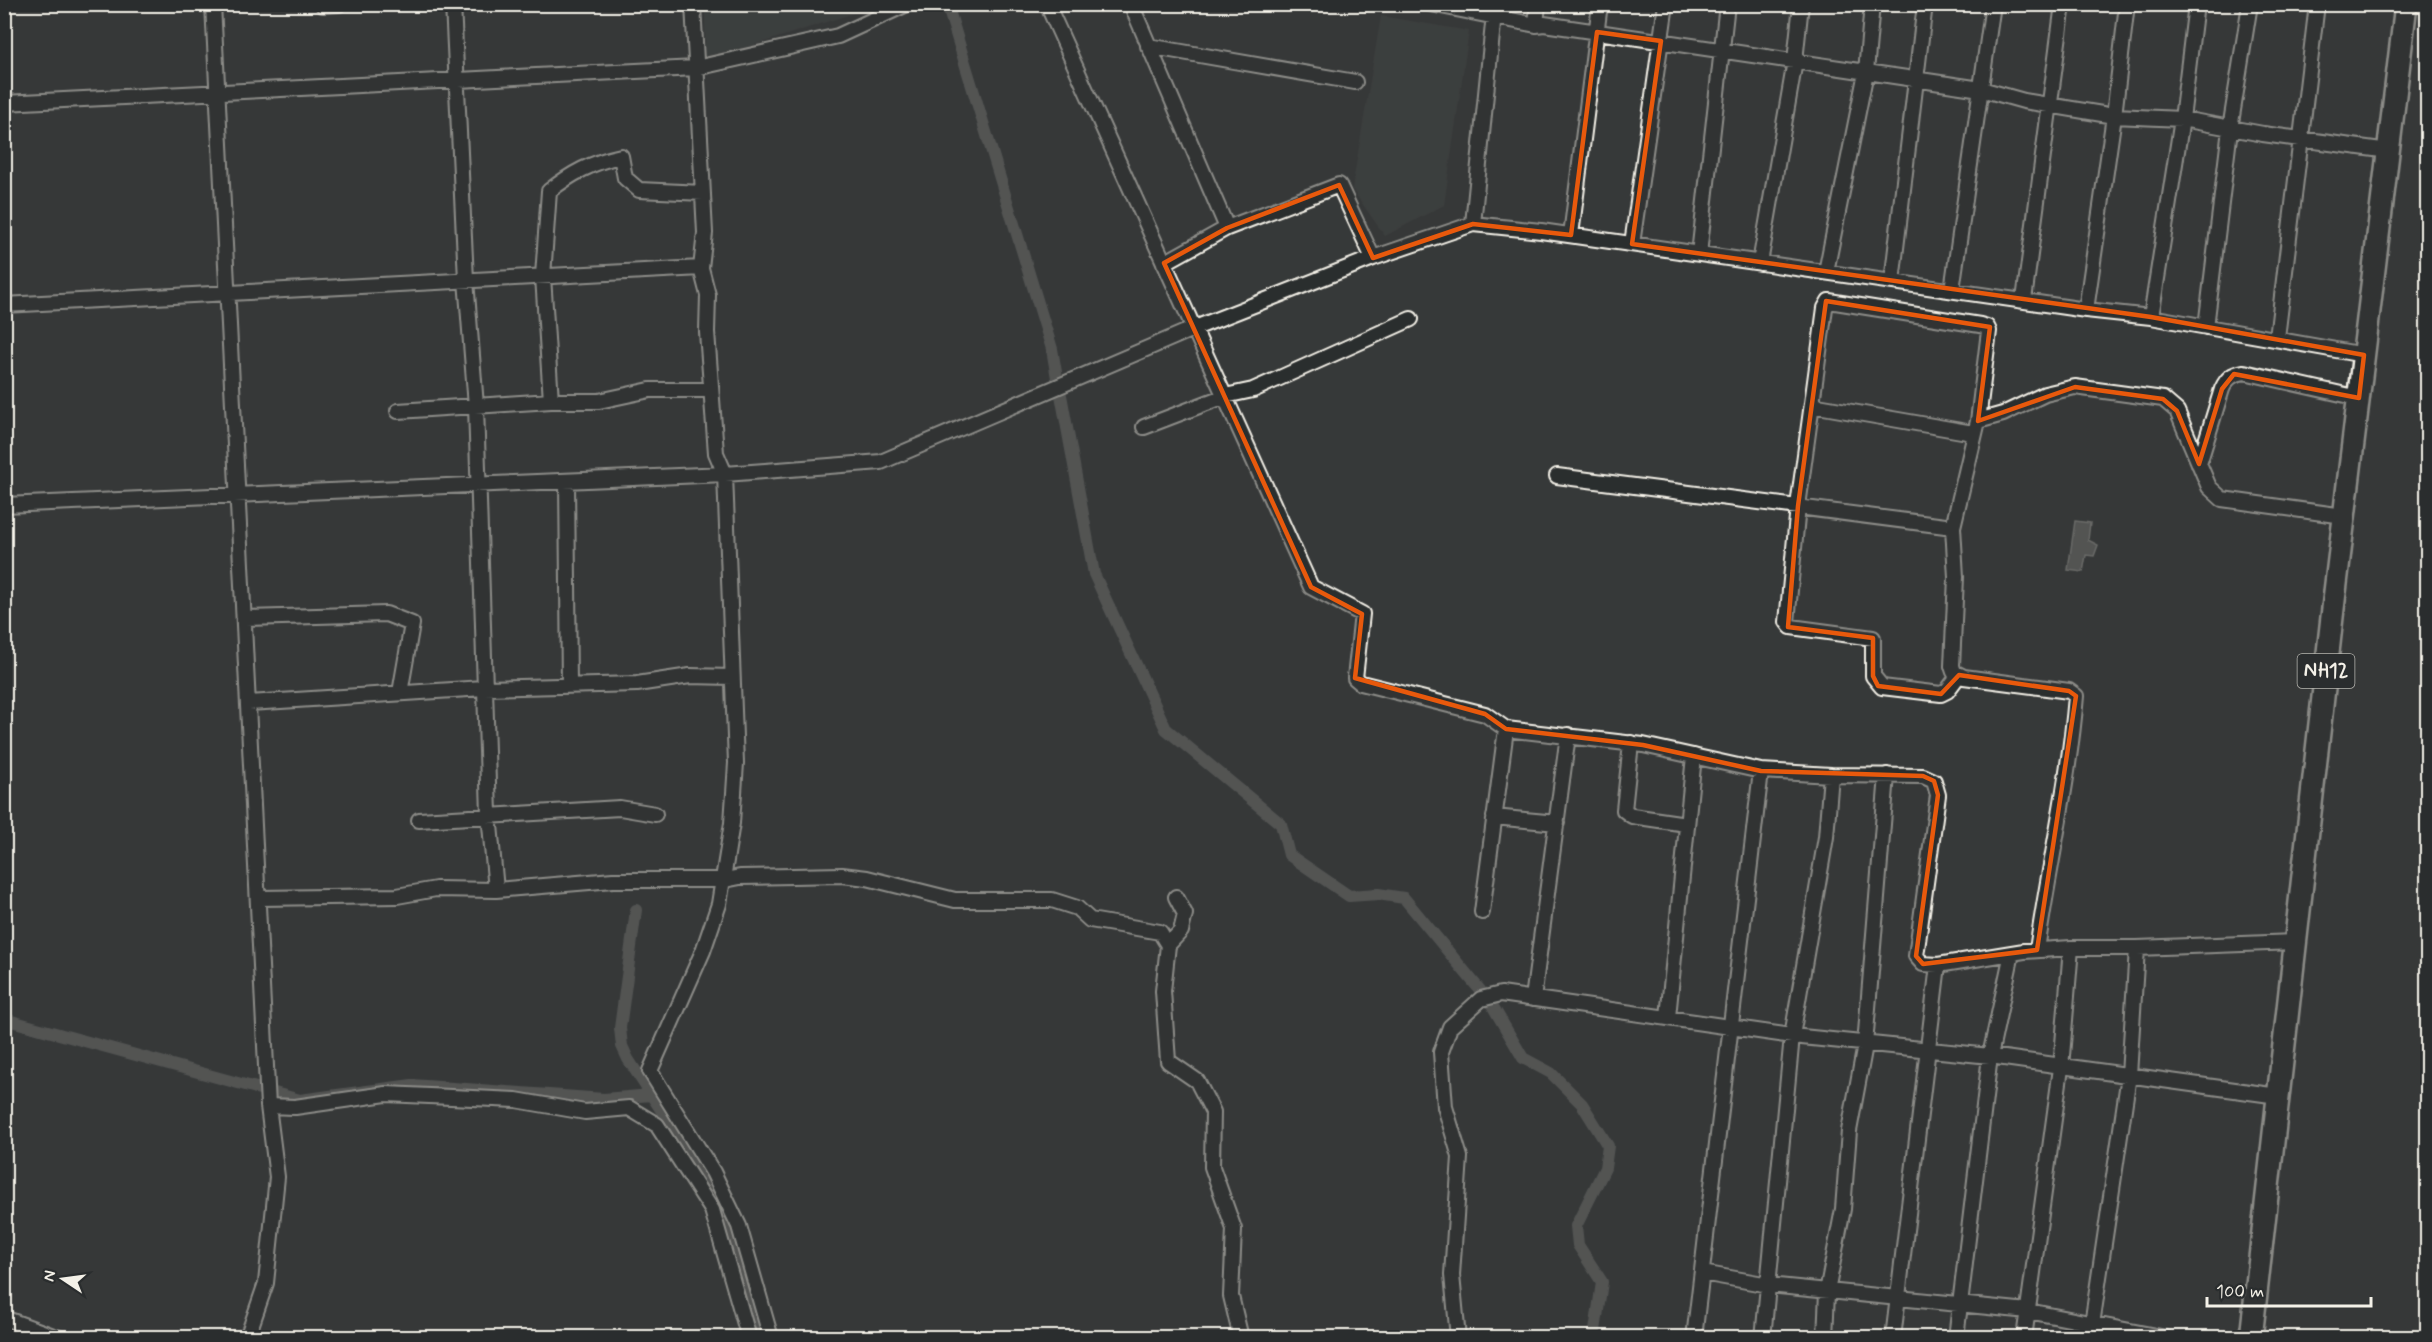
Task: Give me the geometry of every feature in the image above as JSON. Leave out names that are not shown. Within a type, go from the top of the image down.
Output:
[{"type":"highway","name":"NH12","points":[[2251,1338],[2344,516],[2406,4]]},
{"type":"street","points":[[213,4],[260,898],[268,1106],[277,1177],[266,1283],[247,1338]]},
{"type":"street","points":[[323,5],[339,4]]},
{"type":"street","points":[[453,4],[466,280],[476,406],[489,814],[496,890]]},
{"type":"street","points":[[693,4],[705,233],[701,268],[708,296],[707,332],[716,453],[726,474],[736,763],[724,880],[703,951],[650,1071],[712,1172],[739,1226],[771,1338]]},
{"type":"street","points":[[4,103],[696,68],[838,36],[907,4]]},
{"type":"street","points":[[1047,4],[1311,587],[1362,614],[1355,678],[1361,683],[1485,714],[1506,729],[1630,743],[1761,771],[1831,775],[1923,776],[1934,781],[1938,795],[1916,956],[1923,964],[1938,965],[2037,950],[2295,942]]},
{"type":"street","points":[[1131,4],[1227,228]]},
{"type":"street","points":[[1431,4],[1495,11],[1536,25],[1981,89],[2050,106],[2114,116],[2182,119],[2230,129],[2389,151]]},
{"type":"street","points":[[1536,25],[1538,4]]},
{"type":"street","points":[[1571,235],[1600,4]]},
{"type":"street","points":[[1632,244],[1666,4]]},
{"type":"street","points":[[1699,254],[1727,4]]},
{"type":"street","points":[[1760,262],[1795,61],[1801,4]]},
{"type":"street","points":[[1826,272],[1866,72],[1872,4]]},
{"type":"street","points":[[1892,282],[1925,4]]},
{"type":"street","points":[[1953,290],[1993,4]]},
{"type":"street","points":[[2024,300],[2063,4]]},
{"type":"street","points":[[2086,310],[2114,116],[2127,4]]},
{"type":"street","points":[[2151,317],[2182,119],[2196,4]]},
{"type":"street","points":[[2206,327],[2230,129],[2250,4]]},
{"type":"street","points":[[2277,338],[2317,4]]},
{"type":"street","points":[[1473,224],[1495,11]]},
{"type":"street","points":[[1148,46],[1355,82]]},
{"type":"street","points":[[551,401],[543,276],[549,191],[571,174],[602,160],[621,156],[625,178],[639,190],[703,193]]},
{"type":"street","points":[[1164,263],[1227,228],[1339,185],[1373,258]]},
{"type":"street","points":[[4,504],[726,474],[880,462],[1195,328],[1373,258],[1473,224],[1571,235],[2086,310],[2151,317],[2364,355]]},
{"type":"street","points":[[4,305],[701,268]]},
{"type":"street","points":[[1959,675],[1947,691],[1941,694],[1882,687],[1873,676],[1874,638],[1791,627],[1787,613],[1798,506],[1825,308],[1829,302],[1987,327],[1989,331],[1975,427],[1953,527],[1956,577],[1952,666],[1959,675],[2069,691],[2076,696],[2068,769],[2050,861],[2037,950]]},
{"type":"street","points":[[1143,427],[1225,396],[1253,390],[1411,319]]},
{"type":"street","points":[[2199,464],[2222,389],[2226,380],[2234,374],[2244,372],[2359,398]]},
{"type":"street","points":[[1812,405],[1975,427],[2045,394],[2075,387],[2163,399],[2177,411],[2212,492],[2222,499],[2344,516]]},
{"type":"street","points":[[398,411],[551,401],[599,401],[650,390],[711,390]]},
{"type":"street","points":[[1557,476],[1953,527]]},
{"type":"street","points":[[567,481],[569,685]]},
{"type":"street","points":[[245,618],[386,614],[412,624],[400,693]]},
{"type":"street","points":[[249,703],[484,687],[636,684],[690,676],[732,677]]},
{"type":"street","points":[[1482,912],[1506,729]]},
{"type":"street","points":[[1533,999],[1568,735]]},
{"type":"street","points":[[1630,743],[1623,804],[1626,814],[1686,825]]},
{"type":"street","points":[[1668,1017],[1694,756]]},
{"type":"street","points":[[1694,1338],[1761,771]]},
{"type":"street","points":[[1763,1338],[1792,1036],[1826,837],[1831,775]]},
{"type":"street","points":[[1825,1338],[1827,1292],[1843,1209],[1849,1131],[1865,1045],[1887,775]]},
{"type":"street","points":[[419,820],[489,814],[620,808],[655,814]]},
{"type":"street","points":[[1494,817],[1557,823]]},
{"type":"street","points":[[260,898],[397,896],[436,889],[496,890],[613,880],[724,880],[740,877],[842,875],[867,878],[956,900],[1052,900],[1077,908],[1090,920],[1160,932],[1168,945]]},
{"type":"street","points":[[1176,897],[1185,914],[1180,931],[1168,945],[1163,991],[1168,1061],[1197,1081],[1213,1112],[1212,1167],[1234,1229],[1230,1296],[1241,1338]]},
{"type":"street","points":[[2024,1338],[2061,1068],[2071,948]]},
{"type":"street","points":[[2091,1331],[2129,1075],[2137,948]]},
{"type":"street","points":[[1956,1338],[1990,1056],[2012,953]]},
{"type":"street","points":[[1893,1338],[1938,965]]},
{"type":"street","points":[[1458,1338],[1452,1275],[1460,1157],[1445,1107],[1441,1052],[1450,1028],[1481,999],[1501,994],[1792,1036],[1990,1056],[2061,1068],[2278,1096]]},
{"type":"street","points":[[268,1106],[295,1107],[386,1094],[516,1101],[585,1112],[629,1108],[657,1125],[712,1210],[749,1338]]},
{"type":"street","points":[[1702,1273],[1827,1292],[2028,1311],[2091,1331],[2166,1338]]},
{"type":"street","points":[[4,1318],[58,1338]]},
{"type":"highlighted area","points":[[1597,32],[1661,41],[1632,244],[2151,317],[2364,355],[2359,398],[2234,374],[2222,389],[2199,464],[2177,411],[2163,399],[2075,387],[1978,421],[1990,327],[1826,301],[1798,506],[1788,627],[1873,638],[1873,676],[1878,686],[1941,694],[1959,675],[2069,691],[2076,696],[2037,950],[1923,964],[1916,956],[1938,795],[1934,781],[1923,776],[1761,771],[1643,745],[1506,729],[1485,714],[1355,678],[1362,614],[1311,587],[1164,263],[1227,228],[1339,185],[1373,258],[1473,224],[1571,235]]},
{"type":"shaded area","points":[[705,4],[879,5],[705,61]]},
{"type":"shaded area","points":[[1381,16],[1469,31],[1444,205],[1385,236],[1352,189]]},
{"type":"shaded area","points":[[2075,521],[2090,523],[2088,540],[2098,545],[2094,556],[2086,555],[2083,572],[2068,570]]},
{"type":"waterway","points":[[947,4],[1052,349],[1057,378]]},
{"type":"waterway","points":[[1061,395],[1094,574],[1166,729],[1281,824],[1289,855],[1349,896],[1378,894],[1404,898],[1480,990]]},
{"type":"waterway","points":[[636,910],[620,1028],[622,1046],[628,1059],[719,1199],[758,1338]]},
{"type":"waterway","points":[[1492,1005],[1523,1058],[1551,1073],[1582,1104],[1608,1146],[1605,1168],[1576,1226],[1578,1245],[1602,1282],[1594,1338]]},
{"type":"waterway","points":[[4,1019],[300,1100],[412,1085],[604,1099],[651,1095]]}]
